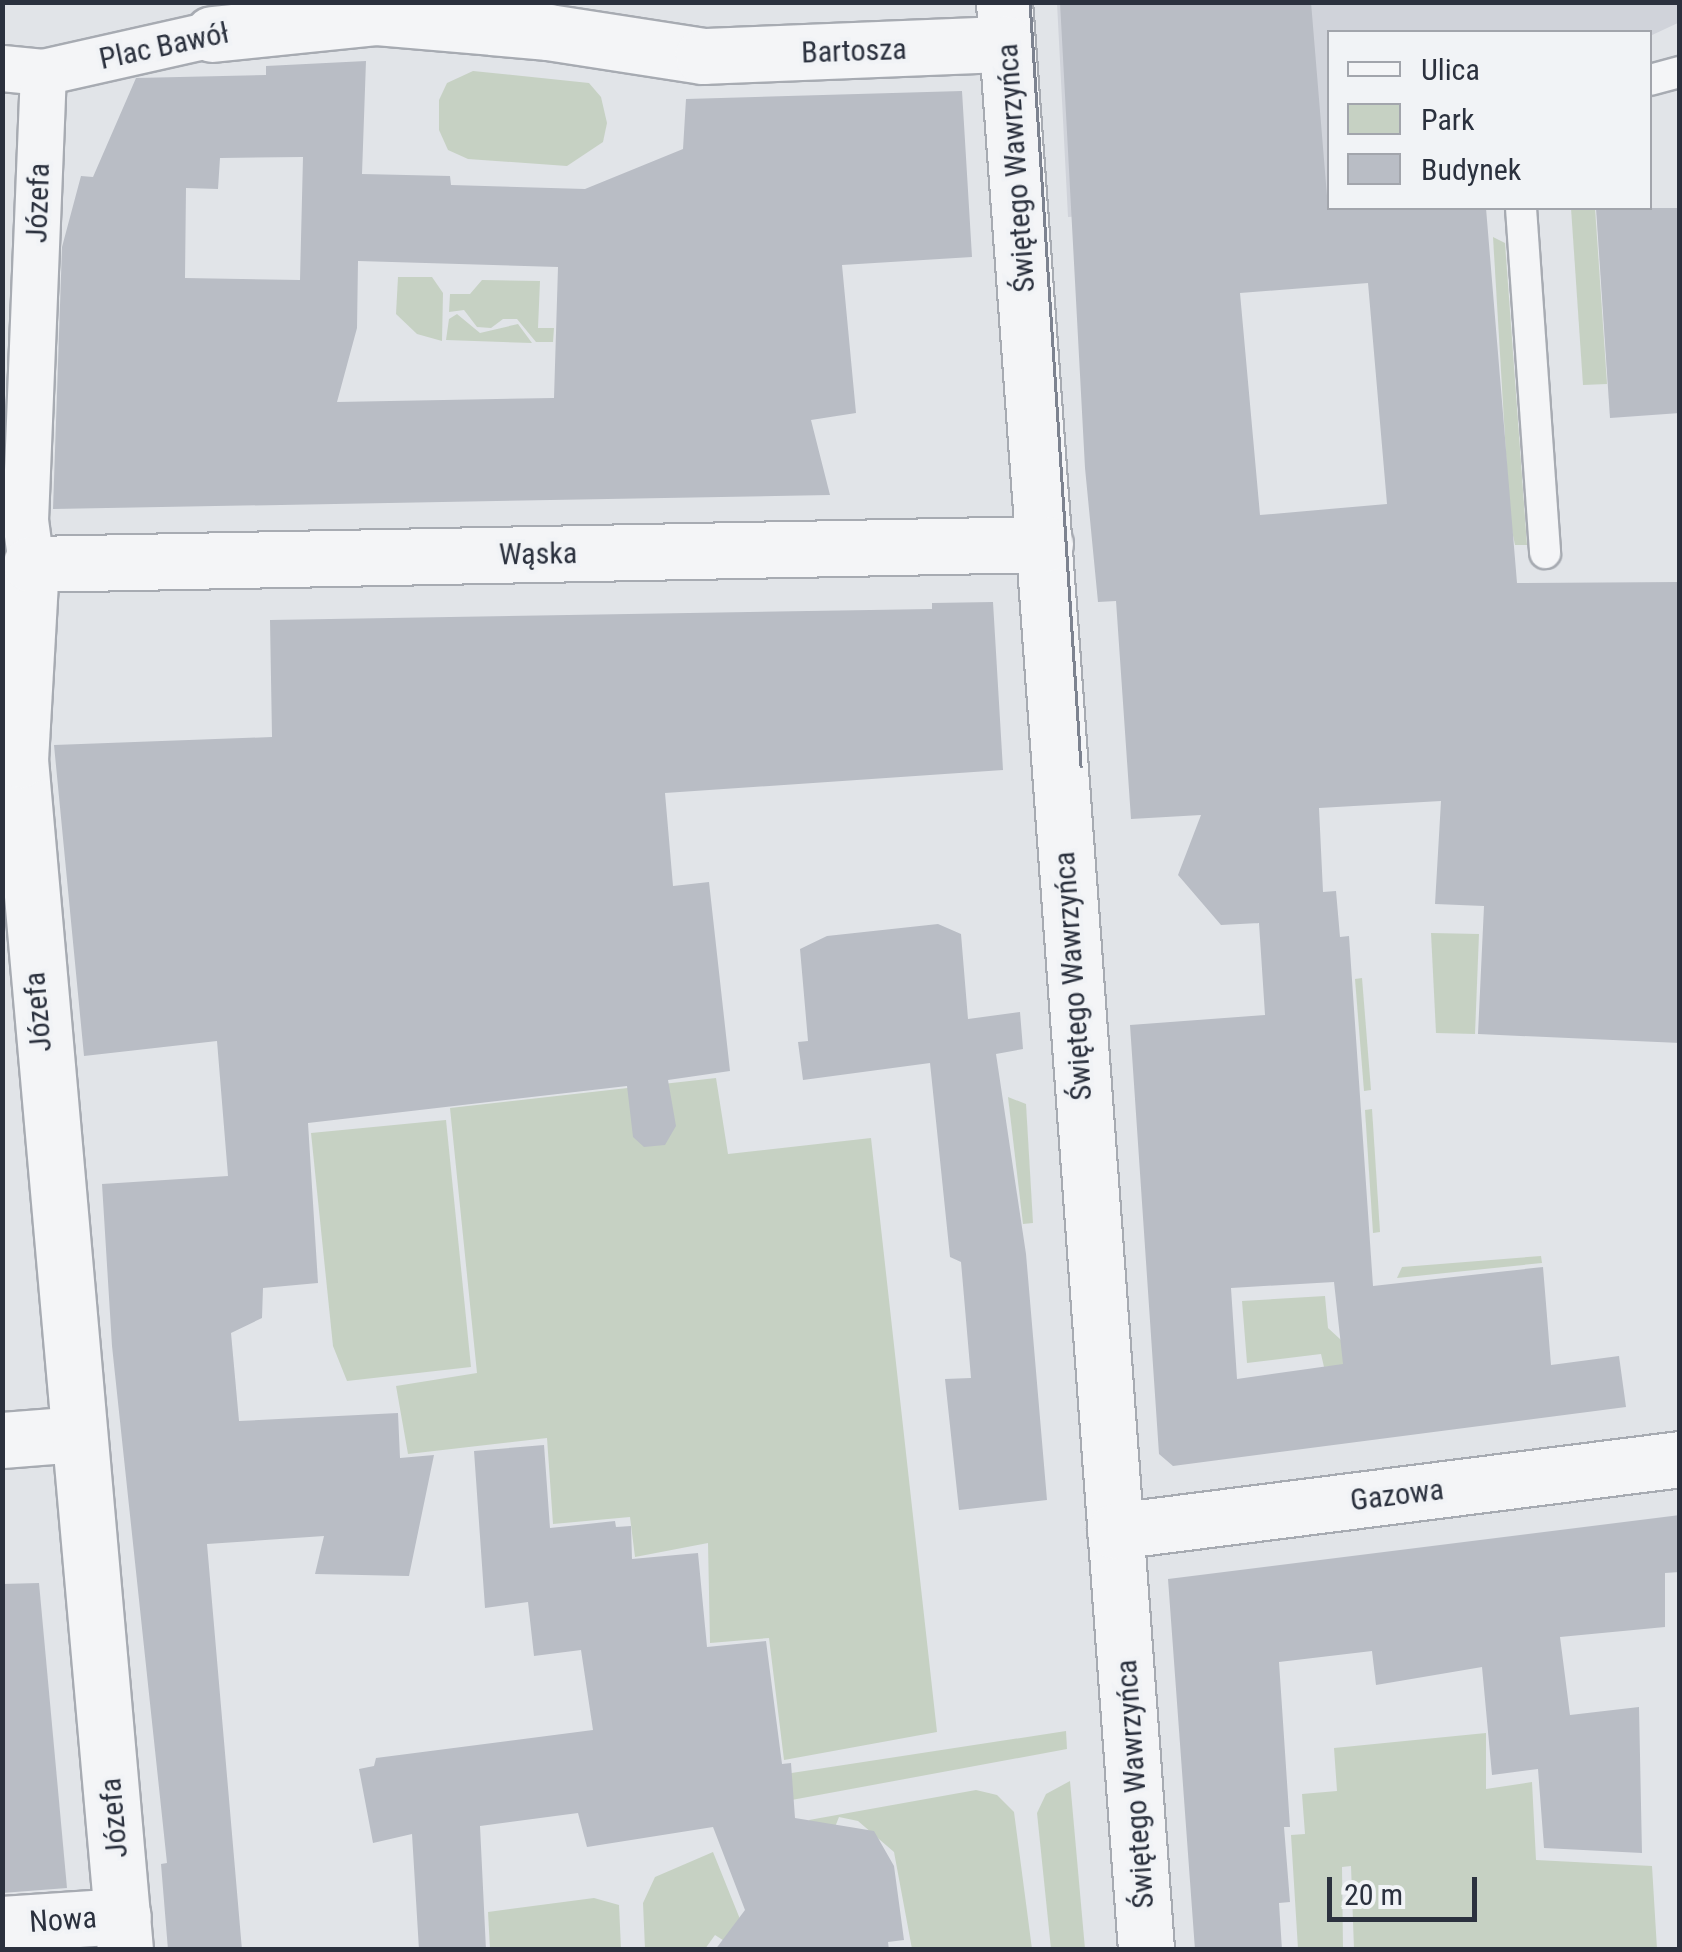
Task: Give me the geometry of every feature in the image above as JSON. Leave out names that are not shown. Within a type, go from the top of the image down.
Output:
[{"type":"street","name":"Plac Bawół","points":[[23,70],[212,34],[378,17],[548,32],[703,56]]},
{"type":"street","name":"Bartosza","points":[[703,56],[1005,23]]},
{"type":"street","name":"Świętego Wawrzyńca","points":[[1005,23],[1146,1950]]},
{"type":"street","name":"Józefa","points":[[23,70],[26,520],[31,564],[11,726],[23,1077],[78,1434],[124,1933]]},
{"type":"street","name":"Wąska","points":[[31,564],[1045,544]]},
{"type":"street","points":[[2,1440],[78,1434]]},
{"type":"street","name":"Gazowa","points":[[1115,1531],[1680,1459]]},
{"type":"street","name":"Nowa","points":[[2,1924],[124,1933]]},
{"type":"lane","points":[[1652,79],[1680,72]]},
{"type":"lane","points":[[1522,210],[1544,553]]},
{"type":"shaded area","points":[[1679,2],[1680,22],[1652,35],[1652,30],[1327,30],[1327,203],[1068,217],[1057,3]]},
{"type":"green space","points":[[473,71],[589,83],[601,97],[607,123],[603,142],[567,166],[468,159],[448,150],[439,130],[439,100],[447,83]]},
{"type":"green space","points":[[1571,210],[1595,210],[1607,384],[1583,385]]},
{"type":"green space","points":[[1493,237],[1505,243],[1527,545],[1515,545],[1510,521]]},
{"type":"green space","points":[[398,277],[432,277],[443,293],[442,341],[417,334],[396,314]]},
{"type":"green space","points":[[482,280],[540,281],[538,328],[554,328],[553,342],[536,342],[517,319],[503,319],[491,328],[477,327],[464,310],[449,312],[450,294],[470,294]]},
{"type":"green space","points":[[457,314],[480,333],[518,324],[532,343],[446,340],[449,319]]},
{"type":"green space","points":[[1431,933],[1479,934],[1475,1034],[1436,1033]]},
{"type":"green space","points":[[1362,978],[1371,1090],[1364,1091],[1355,979]]},
{"type":"green space","points":[[716,1078],[728,1154],[871,1138],[937,1732],[784,1760],[769,1638],[710,1643],[708,1543],[635,1557],[630,1517],[553,1524],[547,1438],[408,1454],[396,1386],[477,1373],[450,1108]]},
{"type":"green space","points":[[1008,1097],[1026,1104],[1033,1223],[1023,1224]]},
{"type":"green space","points":[[1372,1109],[1380,1232],[1373,1233],[1365,1110]]},
{"type":"green space","points":[[446,1120],[471,1367],[347,1381],[333,1346],[311,1133]]},
{"type":"green space","points":[[1541,1256],[1542,1263],[1397,1278],[1402,1267]]},
{"type":"green space","points":[[1325,1296],[1328,1328],[1366,1363],[1324,1367],[1321,1354],[1247,1363],[1242,1301]]},
{"type":"green space","points":[[1066,1731],[1067,1749],[770,1804],[772,1776]]},
{"type":"green space","points":[[1486,1733],[1486,1789],[1532,1782],[1536,1860],[1652,1866],[1657,1949],[1354,1949],[1351,1866],[1342,1867],[1343,1949],[1298,1949],[1291,1835],[1305,1834],[1302,1794],[1337,1791],[1334,1748]]},
{"type":"green space","points":[[1070,1781],[1085,1949],[1051,1949],[1037,1813],[1046,1794]]},
{"type":"green space","points":[[976,1790],[997,1795],[1014,1812],[1032,1949],[912,1949],[894,1852],[858,1821],[839,1817],[833,1832],[817,1834],[809,1820]]},
{"type":"green space","points":[[713,1852],[746,1934],[729,1944],[715,1935],[705,1949],[645,1949],[643,1903],[655,1877]]},
{"type":"green space","points":[[594,1898],[619,1905],[621,1949],[490,1949],[488,1912]]},
{"type":"building","points":[[1060,2],[1311,2],[1327,210],[1486,210],[1517,583],[1680,582],[1680,1043],[1478,1034],[1484,906],[1435,904],[1441,801],[1319,808],[1323,892],[1336,891],[1340,937],[1349,936],[1373,1286],[1543,1267],[1551,1365],[1619,1356],[1626,1407],[1173,1466],[1159,1454],[1130,1025],[1265,1015],[1259,923],[1221,925],[1178,875],[1201,815],[1131,819],[1116,601],[1098,602],[1085,468]],"holes":[[[1368,283],[1387,504],[1260,515],[1240,293]],[[1334,1282],[1343,1364],[1237,1379],[1231,1288]]]},
{"type":"building","points":[[366,61],[362,174],[450,176],[451,185],[585,189],[683,149],[686,99],[962,91],[972,257],[842,265],[856,413],[811,420],[830,495],[53,509],[62,247],[81,176],[93,177],[136,78],[266,75],[266,66]],"holes":[[[303,157],[300,280],[185,278],[186,188],[218,189],[220,158]],[[358,261],[558,267],[554,398],[337,402],[357,328]]]},
{"type":"building","points":[[1680,208],[1680,413],[1610,418],[1596,210]]},
{"type":"building","points":[[993,602],[1003,770],[665,793],[673,886],[709,882],[730,1071],[668,1080],[676,1126],[665,1145],[644,1147],[633,1137],[627,1086],[308,1123],[318,1283],[263,1288],[262,1318],[231,1333],[239,1421],[398,1413],[400,1458],[434,1455],[409,1576],[315,1574],[324,1536],[207,1544],[242,1950],[168,1950],[161,1864],[167,1863],[112,1346],[102,1184],[228,1176],[217,1041],[84,1056],[54,745],[272,737],[270,620],[932,609],[932,603]]},
{"type":"building","points":[[938,924],[961,934],[968,1019],[1020,1012],[1023,1049],[996,1054],[1026,1254],[1047,1500],[959,1510],[945,1379],[971,1378],[961,1262],[950,1257],[930,1063],[803,1080],[798,1042],[808,1041],[800,949],[827,936]]},
{"type":"building","points":[[544,1445],[550,1528],[615,1521],[616,1527],[631,1526],[632,1559],[698,1553],[707,1647],[766,1641],[782,1764],[791,1763],[795,1818],[874,1831],[894,1866],[904,1940],[888,1942],[889,1950],[715,1950],[745,1910],[713,1827],[587,1847],[578,1813],[480,1826],[486,1950],[419,1950],[412,1834],[373,1843],[359,1769],[374,1766],[376,1758],[593,1730],[581,1650],[534,1656],[528,1602],[485,1608],[474,1451]]},
{"type":"building","points":[[1680,1515],[1680,1572],[1665,1573],[1665,1627],[1560,1637],[1570,1715],[1639,1707],[1642,1853],[1544,1848],[1538,1769],[1492,1775],[1482,1667],[1376,1685],[1372,1651],[1279,1662],[1290,1827],[1284,1827],[1290,1902],[1279,1903],[1282,1950],[1195,1950],[1168,1579]]},
{"type":"building","points":[[39,1583],[67,1888],[2,1893],[2,1584]]},
{"type":"tram line","points":[[1030,2],[1081,766]]}]
